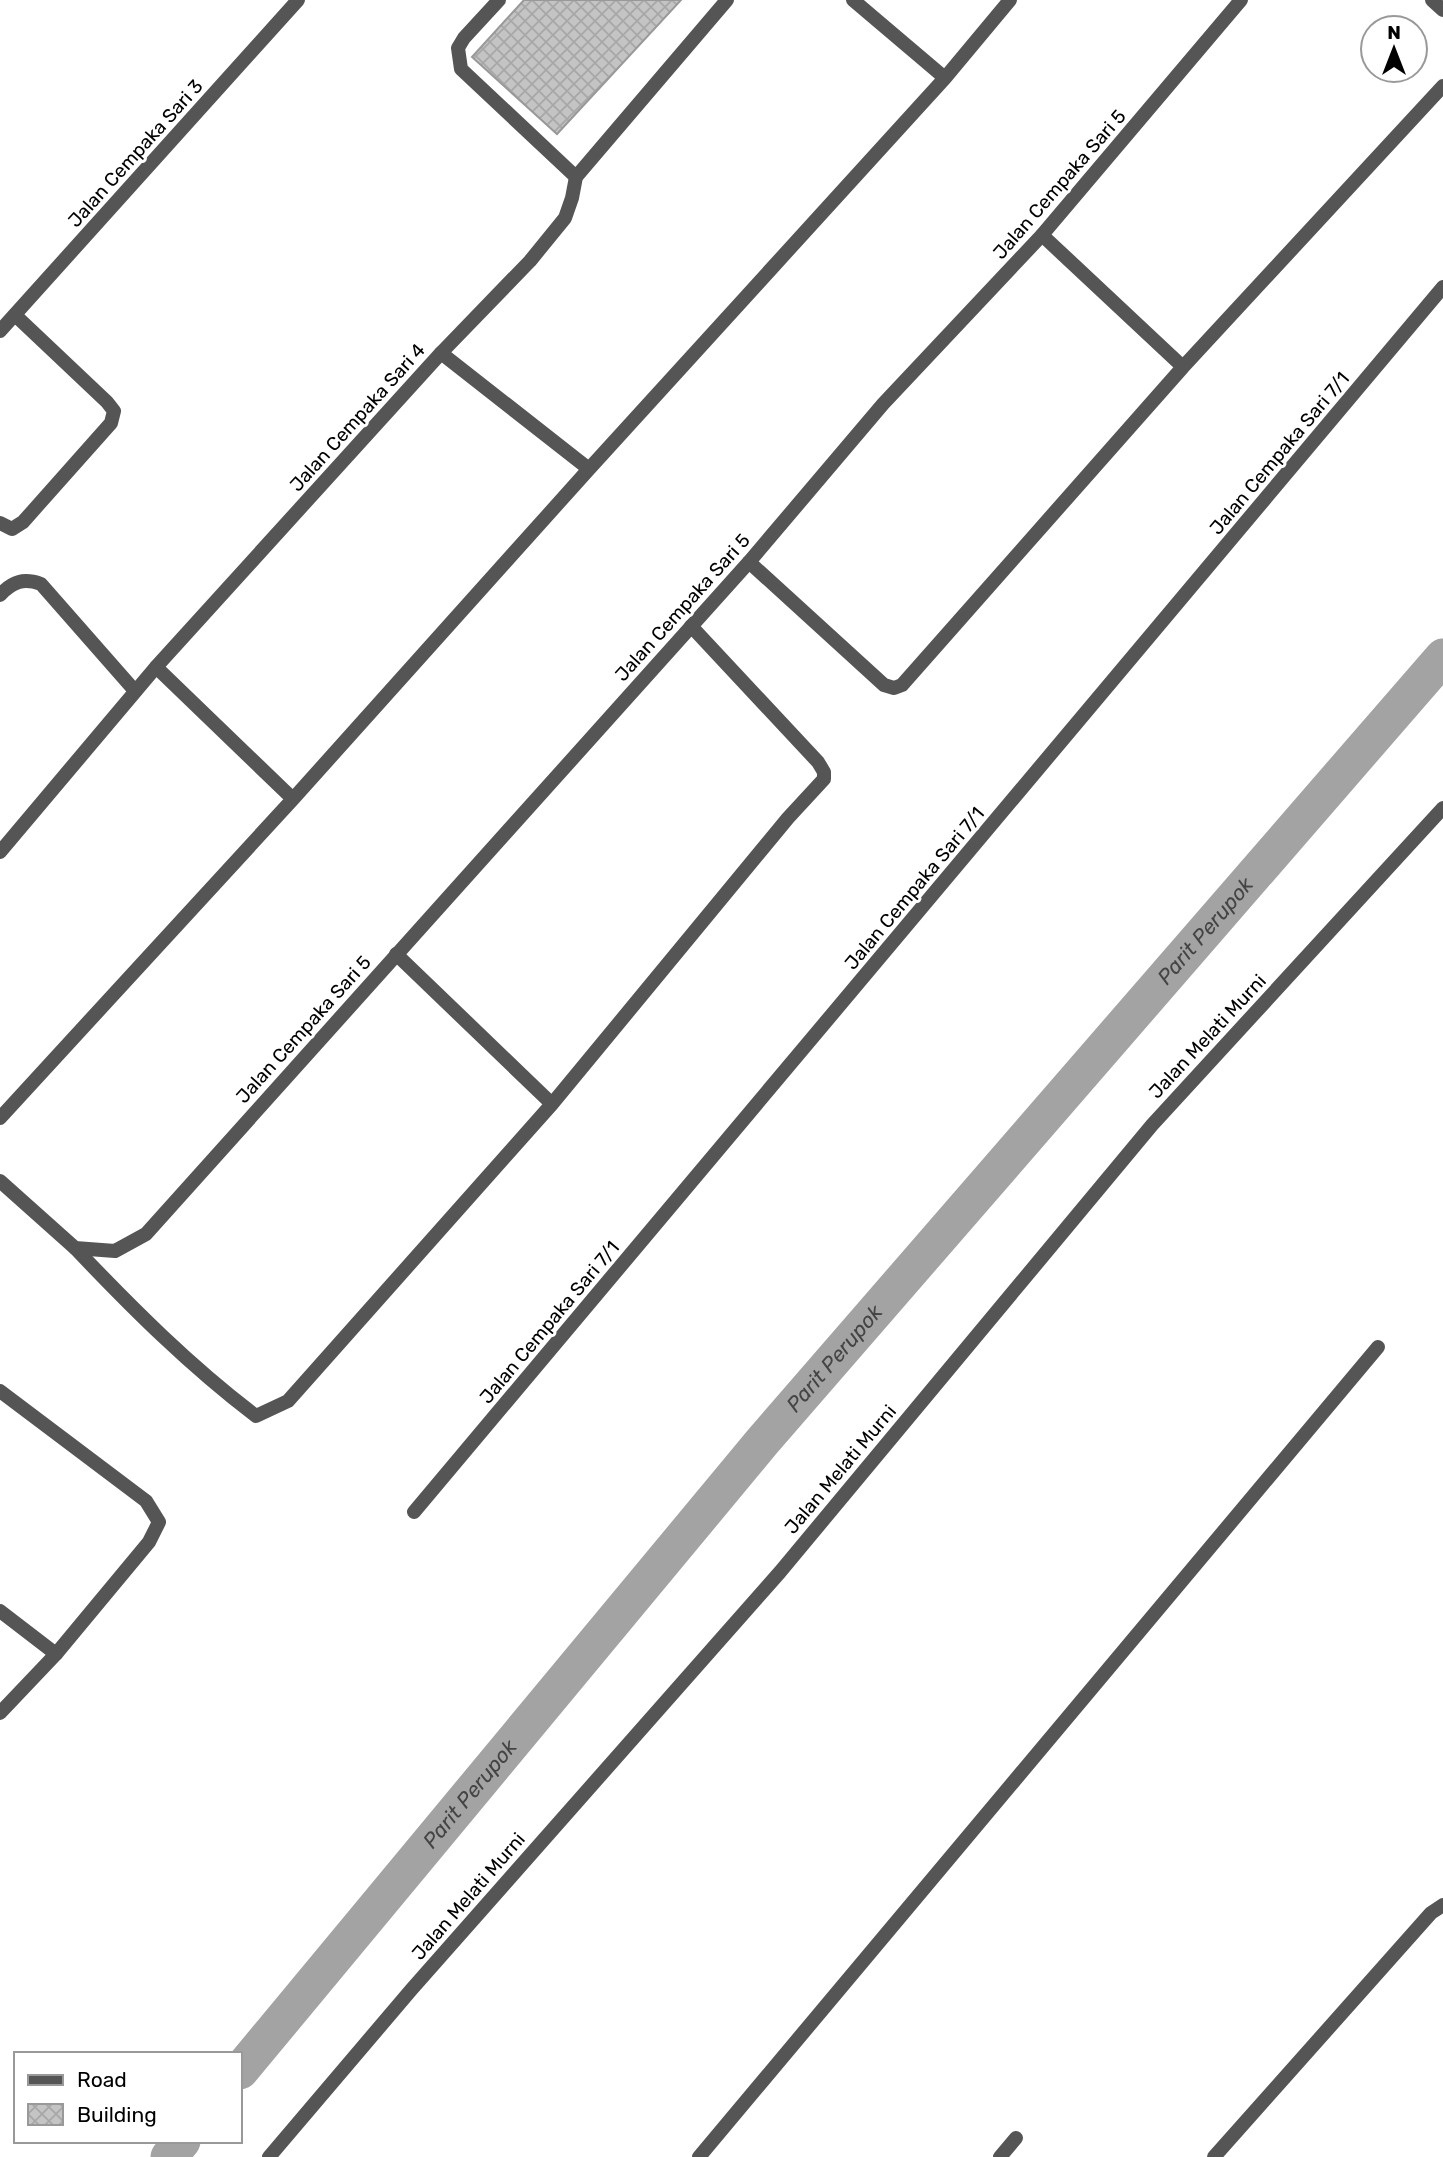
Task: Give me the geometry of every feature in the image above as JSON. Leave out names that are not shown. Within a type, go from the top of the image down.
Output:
[{"type":"street","name":"Jalan Cempaka Sari 3","points":[[0,331],[298,0]]},
{"type":"street","points":[[499,0],[458,48],[461,69],[576,177]]},
{"type":"street","name":"Jalan Cempaka Sari 4","points":[[0,852],[156,667],[441,354],[530,261],[565,218],[576,177],[727,0]]},
{"type":"street","points":[[853,0],[945,78]]},
{"type":"street","points":[[0,1118],[293,799],[945,78],[1010,0]]},
{"type":"street","name":"Jalan Cempaka Sari 5","points":[[75,1248],[115,1251],[146,1234],[749,562],[883,404],[1042,235],[1241,0]]},
{"type":"street","points":[[1432,0],[1443,10]]},
{"type":"street","points":[[749,562],[884,685],[894,688],[902,685],[1183,368],[1443,86]]},
{"type":"street","points":[[1042,235],[1183,368]]},
{"type":"street","name":"Jalan Cempaka Sari 7/1","points":[[414,1512],[1443,287]]},
{"type":"street","points":[[0,523],[12,528],[23,522],[111,423],[114,411],[15,315]]},
{"type":"street","points":[[441,354],[589,469]]},
{"type":"street","points":[[0,595],[14,583],[29,579],[41,584],[135,691]]},
{"type":"street","points":[[0,1181],[75,1248],[208,1380],[256,1416],[288,1401],[552,1104],[788,818],[824,779],[824,772],[818,762],[691,626]]},
{"type":"street","points":[[156,667],[293,799]]},
{"type":"street","name":"Jalan Melati Murni","points":[[269,2157],[411,1990],[780,1572],[1152,1125],[1443,808]]},
{"type":"street","points":[[396,954],[552,1104]]},
{"type":"street","points":[[699,2157],[1378,1347]]},
{"type":"street","points":[[0,1391],[146,1501],[159,1522],[149,1542],[56,1654],[0,1713]]},
{"type":"street","points":[[0,1611],[56,1654]]},
{"type":"street","points":[[1214,2157],[1431,1913],[1443,1905]]},
{"type":"street","points":[[1000,2157],[1016,2138]]},
{"type":"building","points":[[524,0],[681,0],[557,134],[472,57]]},
{"type":"waterway","name":"Parit Perupok","points":[[242,2069],[762,1442],[1443,657]]},
{"type":"waterway","name":"Parit Perupok","points":[[169,2157],[180,2143]]}]
